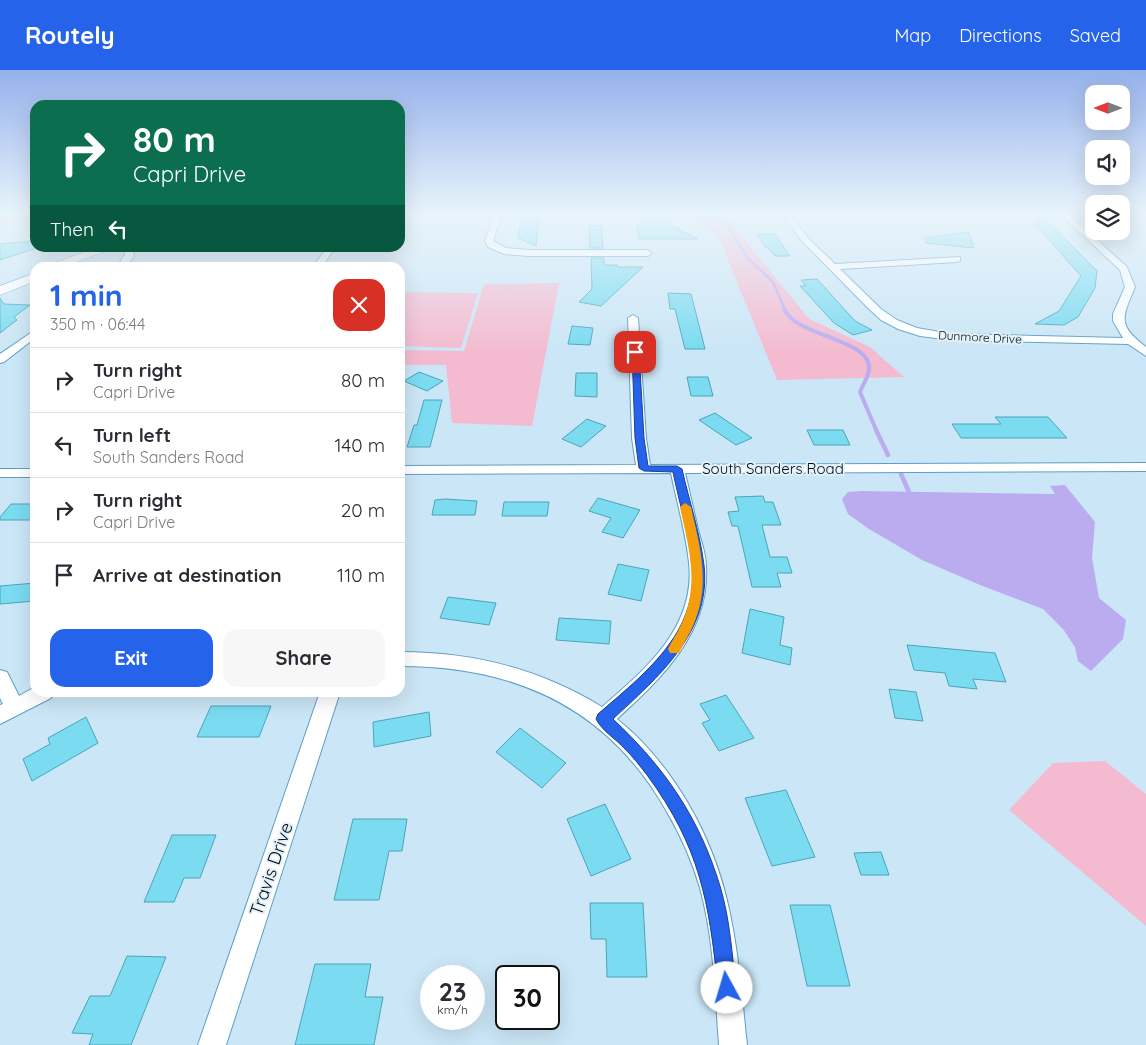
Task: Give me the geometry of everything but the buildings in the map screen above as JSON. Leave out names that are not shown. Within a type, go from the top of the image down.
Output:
[{"type":"street","name":"Dunmore Drive","points":[[824,260],[879,313],[901,327],[924,334],[951,338],[1131,341]]},
{"type":"street","points":[[832,267],[949,260]]},
{"type":"street","points":[[1114,260],[1124,269],[1130,287],[1118,314],[1118,321],[1131,341],[1146,353]]},
{"type":"street","points":[[0,285],[30,274]]},
{"type":"street","points":[[0,291],[30,280]]},
{"type":"street","points":[[633,318],[639,438],[644,468]]},
{"type":"street","points":[[0,360],[30,337]]},
{"type":"street","name":"South Sanders Road","points":[[405,470],[1146,467]]},
{"type":"street","points":[[603,719],[657,670],[678,645],[690,618],[697,592],[698,566],[677,469]]},
{"type":"street","points":[[0,473],[30,473]]},
{"type":"street","points":[[405,659],[426,658],[461,662],[508,672],[565,696],[603,719],[651,769],[677,805],[697,843],[712,888],[721,931],[733,1045]]},
{"type":"street","points":[[0,678],[7,711],[34,697]]},
{"type":"street","name":"Travis Drive","points":[[212,1045],[328,697]]},
{"type":"shaded area","points":[[728,260],[761,260],[809,319],[870,347],[904,377],[777,380]]},
{"type":"shaded area","points":[[559,283],[532,426],[452,423],[446,365],[405,365],[405,350],[464,351],[484,284]]},
{"type":"shaded area","points":[[405,292],[478,293],[461,348],[405,346]]},
{"type":"shaded area","points":[[1065,485],[1095,522],[1092,558],[1099,598],[1126,620],[1123,639],[1091,671],[1078,661],[1075,647],[1063,629],[1043,609],[922,560],[869,529],[848,514],[842,499],[848,492],[861,491],[1055,494],[1050,486]]},
{"type":"shaded area","points":[[1105,761],[1146,794],[1146,926],[1009,810],[1053,763]]},
{"type":"waterway","points":[[750,260],[773,282],[785,310]]},
{"type":"waterway","points":[[784,309],[791,318],[803,326],[847,344],[859,351],[867,360],[869,370],[860,392],[877,432]]},
{"type":"waterway","points":[[876,430],[888,455]]},
{"type":"waterway","points":[[901,474],[909,492]]},
{"type":"slow traffic","points":[[674,649],[678,645],[690,618],[697,592],[698,566],[685,507]]},
{"type":"route","points":[[635,352],[639,438],[644,468],[677,469],[698,566],[697,592],[690,618],[678,645],[657,670],[603,719],[651,769],[677,805],[697,843],[712,888],[721,931],[727,988]]}]
